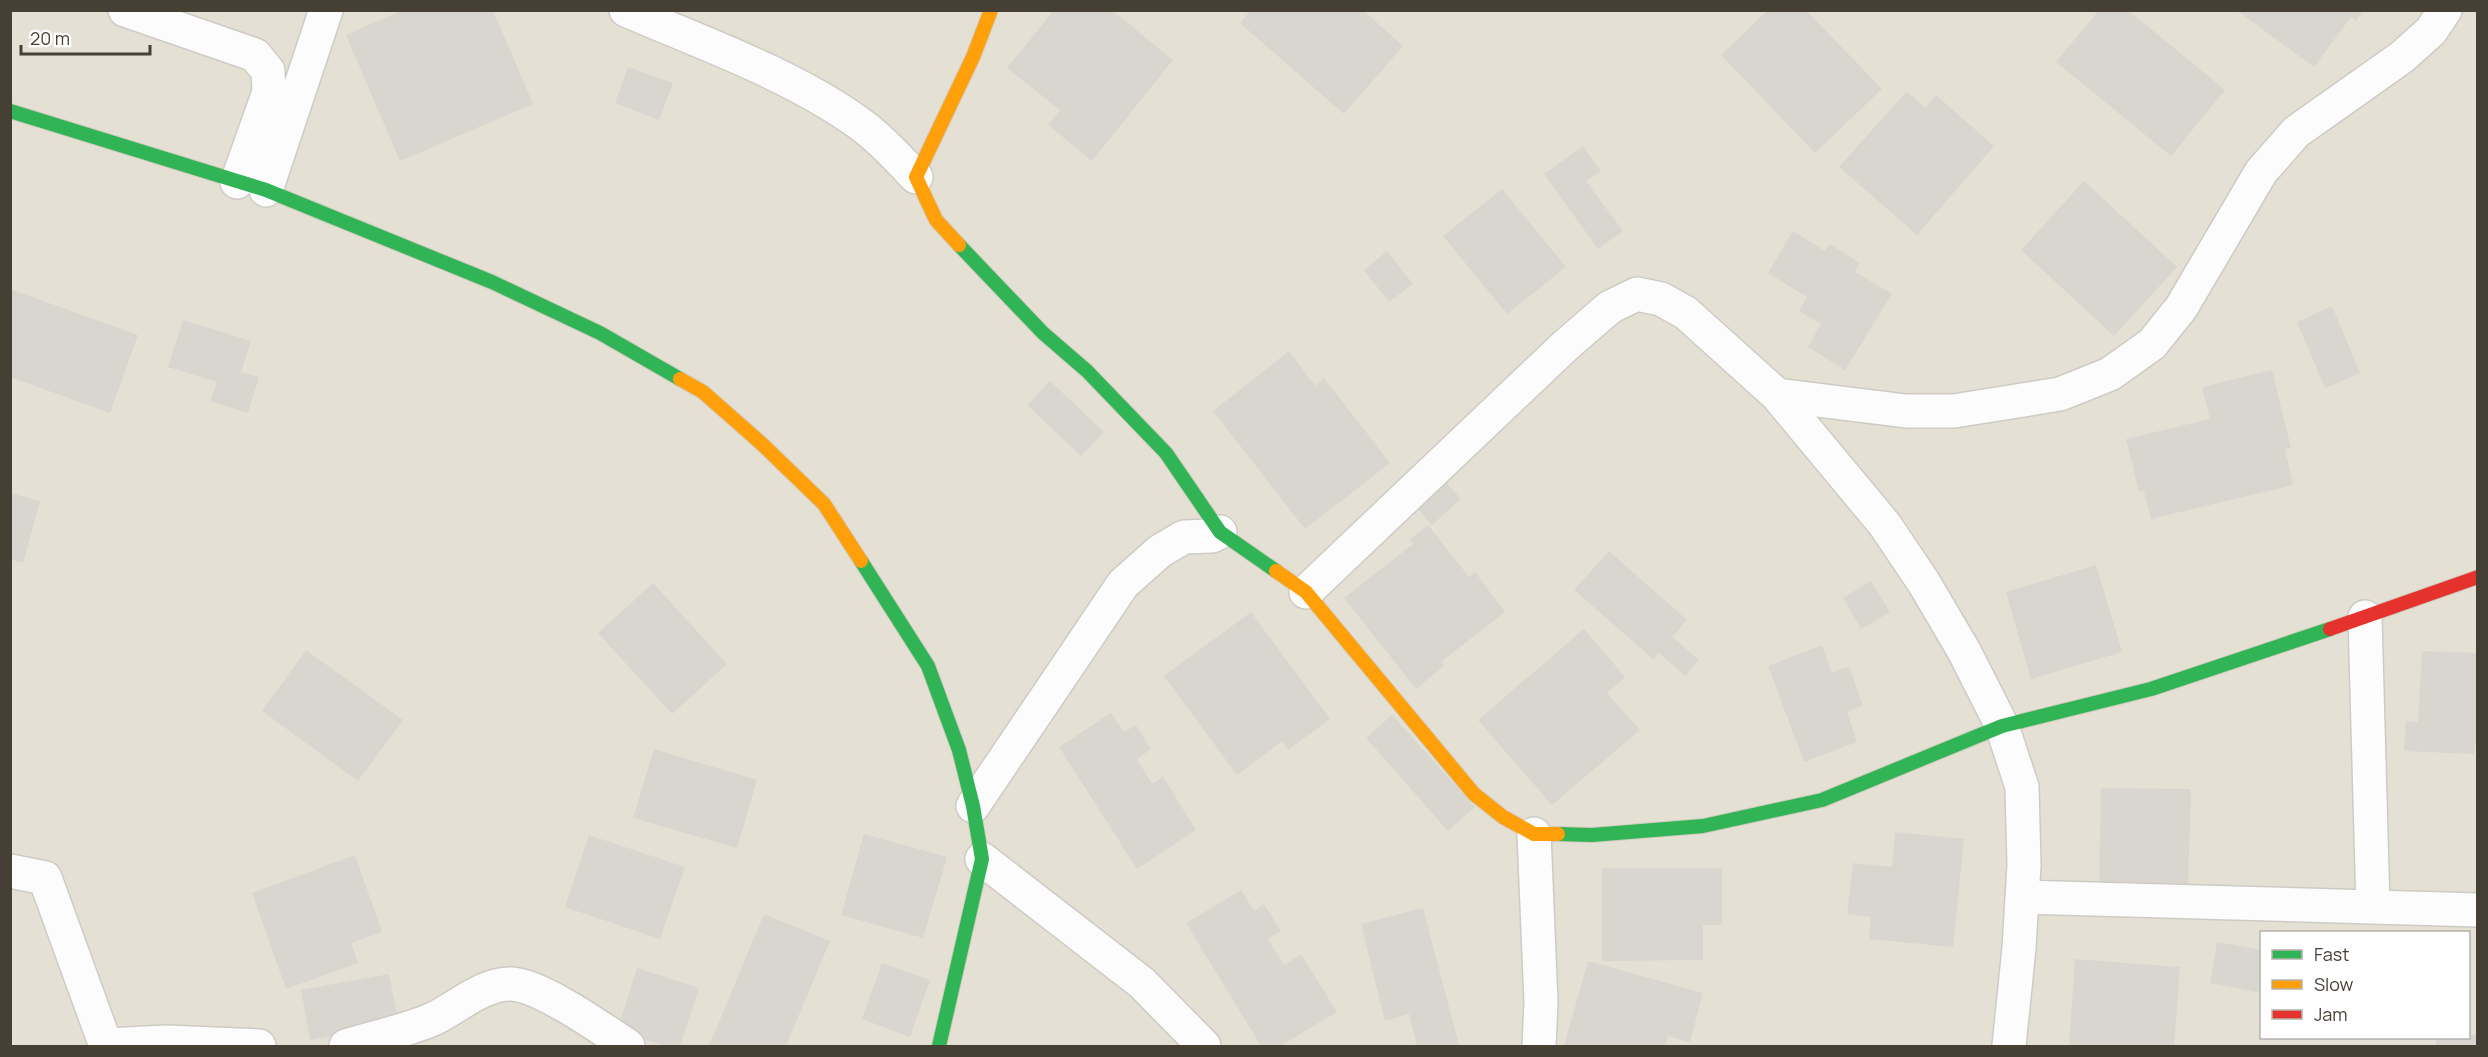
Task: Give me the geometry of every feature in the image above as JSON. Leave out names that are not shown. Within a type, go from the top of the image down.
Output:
[{"type":"street","points":[[125,10],[255,55],[268,71],[268,92],[251,186]]},
{"type":"street","points":[[251,186],[326,10]]},
{"type":"street","points":[[626,10],[761,69],[822,100],[857,121],[887,146],[916,177],[936,220],[1043,333],[1087,371],[1166,453],[1220,532],[1306,592],[1474,794],[1503,817],[1534,834],[1592,836],[1702,826],[1822,800],[2002,726],[2151,689],[2478,577]]},
{"type":"street","points":[[916,177],[968,67],[991,10]]},
{"type":"street","points":[[1777,395],[1906,411],[1954,411],[2060,394],[2110,374],[2152,344],[2181,308],[2261,172],[2296,132],[2402,57],[2432,31],[2445,10]]},
{"type":"street","points":[[10,111],[251,186],[492,282],[600,333],[703,392],[762,444],[824,504],[879,586],[928,666],[959,750],[973,806],[982,859],[939,1047]]},
{"type":"street","points":[[1306,592],[1565,346],[1610,307],[1637,294],[1661,299],[1686,313],[1777,395],[1885,525],[1924,583],[1964,651],[2002,726],[2022,788],[2022,897],[2010,1047]]},
{"type":"street","points":[[973,806],[1123,584],[1160,551],[1184,537],[1212,536],[1220,532]]},
{"type":"street","points":[[2365,617],[2373,908]]},
{"type":"street","points":[[1534,834],[1540,1002],[1539,1047]]},
{"type":"street","points":[[982,859],[1142,983],[1204,1047]]},
{"type":"street","points":[[10,871],[45,878],[106,1046],[166,1042],[259,1047]]},
{"type":"street","points":[[2022,897],[2478,910]]},
{"type":"street","points":[[346,1047],[433,1019],[481,991],[512,984],[534,990],[574,1011],[628,1047]]},
{"type":"shaded area","points":[[10,11],[2477,11],[2477,1046],[11,1046]]},
{"type":"building","points":[[403,10],[493,10],[533,104],[400,161],[346,35]]},
{"type":"building","points":[[1054,10],[1112,10],[1173,60],[1092,161],[1048,125],[1060,110],[1007,68]]},
{"type":"building","points":[[1251,10],[1363,10],[1403,46],[1344,114],[1240,23]]},
{"type":"building","points":[[1768,10],[1806,10],[1882,89],[1815,153],[1721,55]]},
{"type":"building","points":[[2099,10],[2128,10],[2225,90],[2171,156],[2056,62]]},
{"type":"building","points":[[2240,10],[2364,10],[2356,21],[2351,17],[2314,67],[2239,12]]},
{"type":"building","points":[[628,67],[673,83],[659,120],[615,103]]},
{"type":"building","points":[[1907,91],[1925,108],[1936,95],[1994,146],[1917,235],[1839,167]]},
{"type":"building","points":[[1583,146],[1601,171],[1586,181],[1623,231],[1598,249],[1544,174]]},
{"type":"building","points":[[2084,181],[2177,267],[2114,336],[2021,250]]},
{"type":"building","points":[[1502,189],[1566,267],[1507,314],[1443,236]]},
{"type":"building","points":[[1793,231],[1825,251],[1830,244],[1860,263],[1855,272],[1892,294],[1845,370],[1808,347],[1821,324],[1799,311],[1807,297],[1768,273]]},
{"type":"building","points":[[1387,251],[1413,284],[1389,302],[1364,270]]},
{"type":"building","points":[[10,289],[138,335],[110,413],[10,377]]},
{"type":"building","points":[[2332,306],[2360,373],[2325,388],[2297,322]]},
{"type":"building","points":[[183,320],[251,341],[241,372],[259,377],[248,413],[210,401],[217,382],[168,367]]},
{"type":"building","points":[[1289,351],[1315,386],[1324,378],[1390,463],[1305,529],[1213,411]]},
{"type":"building","points":[[2272,370],[2291,448],[2285,449],[2293,485],[2151,519],[2144,491],[2139,492],[2126,439],[2210,419],[2202,387]]},
{"type":"building","points":[[1050,381],[1104,432],[1081,456],[1027,405]]},
{"type":"building","points":[[1439,474],[1461,499],[1432,525],[1409,499]]},
{"type":"building","points":[[10,493],[40,501],[23,563],[10,559]]},
{"type":"building","points":[[1428,525],[1469,577],[1475,572],[1505,612],[1441,662],[1444,666],[1416,689],[1344,598],[1413,544],[1410,539]]},
{"type":"building","points":[[1609,551],[1687,620],[1672,637],[1699,660],[1685,676],[1659,653],[1653,659],[1574,590]]},
{"type":"building","points":[[2096,565],[2122,652],[2031,679],[2006,592]]},
{"type":"building","points":[[1871,581],[1890,612],[1861,629],[1843,598]]},
{"type":"building","points":[[653,583],[727,664],[672,714],[598,633]]},
{"type":"building","points":[[1251,612],[1330,719],[1288,750],[1282,741],[1237,775],[1164,676]]},
{"type":"building","points":[[1584,629],[1625,677],[1607,693],[1640,730],[1552,805],[1478,720]]},
{"type":"building","points":[[1822,645],[1832,673],[1849,666],[1863,706],[1847,712],[1857,742],[1804,762],[1768,666]]},
{"type":"building","points":[[306,650],[403,720],[358,781],[262,711]]},
{"type":"building","points":[[2422,651],[2478,653],[2478,725],[2474,754],[2404,751],[2406,721],[2418,722]]},
{"type":"building","points":[[1111,713],[1124,732],[1136,725],[1151,749],[1137,759],[1152,784],[1163,777],[1196,830],[1137,869],[1059,747]]},
{"type":"building","points":[[1392,715],[1475,807],[1448,831],[1366,738]]},
{"type":"building","points":[[654,749],[757,780],[737,848],[633,818]]},
{"type":"building","points":[[2101,788],[2191,789],[2188,887],[2099,886]]},
{"type":"building","points":[[1895,832],[1964,839],[1953,947],[1869,939],[1871,917],[1847,914],[1853,863],[1892,867]]},
{"type":"building","points":[[864,834],[947,857],[923,938],[841,915]]},
{"type":"building","points":[[589,835],[685,867],[660,939],[565,907]]},
{"type":"building","points":[[355,855],[382,932],[351,943],[358,963],[286,989],[252,893]]},
{"type":"building","points":[[1602,868],[1722,868],[1722,925],[1703,925],[1703,960],[1602,961]]},
{"type":"building","points":[[1241,890],[1254,911],[1264,904],[1281,931],[1268,939],[1284,965],[1301,954],[1337,1012],[1280,1046],[1261,1046],[1186,923]]},
{"type":"building","points":[[1423,908],[1459,1045],[1417,1046],[1409,1014],[1385,1021],[1361,924]]},
{"type":"building","points":[[764,914],[830,941],[786,1046],[709,1046]]},
{"type":"building","points":[[2217,942],[2260,950],[2260,993],[2210,983]]},
{"type":"building","points":[[2075,959],[2180,967],[2174,1046],[2069,1046]]},
{"type":"building","points":[[1588,961],[1703,993],[1690,1042],[1668,1036],[1665,1046],[1564,1046]]},
{"type":"building","points":[[882,963],[930,980],[910,1037],[862,1019]]},
{"type":"building","points":[[637,968],[699,988],[680,1046],[665,1046],[617,1031]]},
{"type":"building","points":[[389,974],[399,1024],[310,1040],[301,990]]},
{"type":"building","points":[[2470,1034],[2478,1036],[2478,1046],[2435,1046],[2437,1039],[2470,1039]]},
{"type":"traffic: fast","points":[[10,111],[266,190],[492,282],[600,333],[680,379]]},
{"type":"traffic: fast","points":[[959,245],[1043,333],[1087,371],[1166,453],[1220,532],[1276,571]]},
{"type":"traffic: fast","points":[[861,561],[928,666],[959,750],[973,806],[982,859],[939,1046]]},
{"type":"traffic: fast","points":[[1558,834],[1592,835],[1703,826],[1822,800],[2002,726],[2151,689],[2330,629]]},
{"type":"traffic: slow","points":[[959,245],[936,220],[916,177],[973,57],[991,10]]},
{"type":"traffic: slow","points":[[680,379],[703,392],[762,444],[824,504],[861,561]]},
{"type":"traffic: slow","points":[[1276,571],[1306,592],[1474,794],[1503,817],[1534,834],[1558,834]]},
{"type":"traffic: jam","points":[[2330,629],[2478,577]]}]
